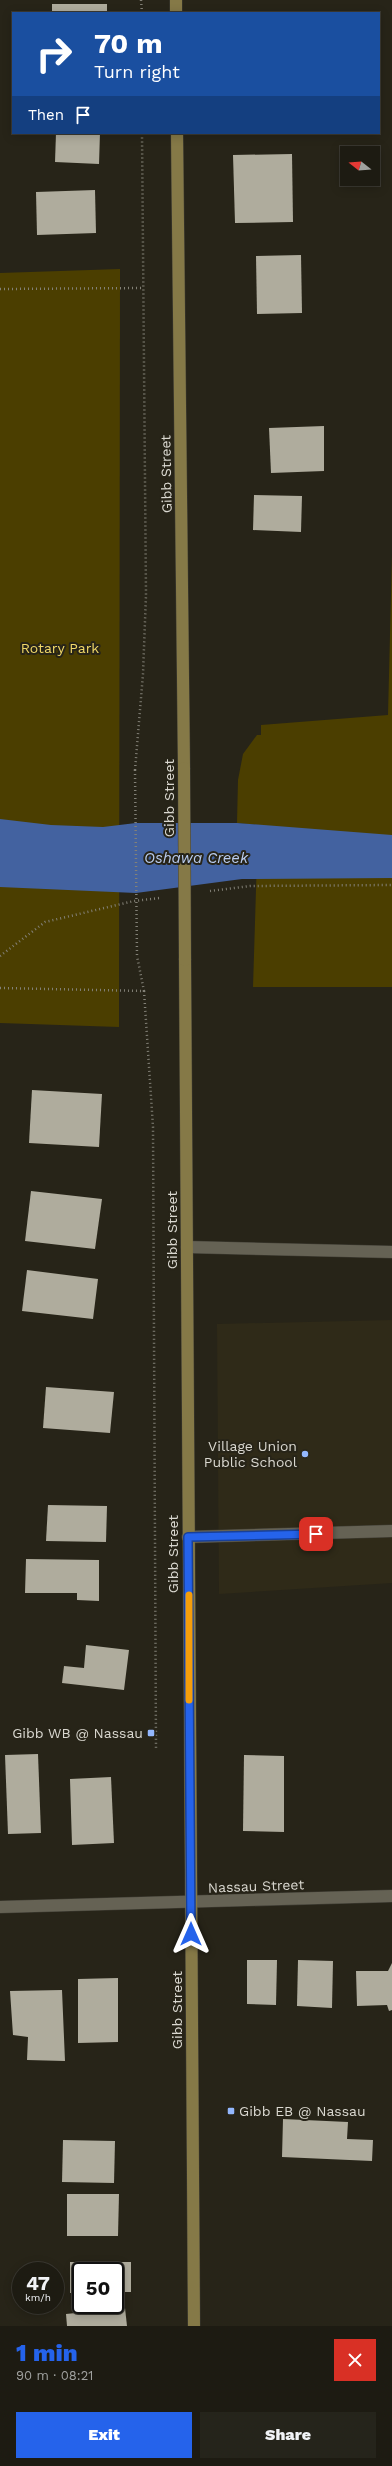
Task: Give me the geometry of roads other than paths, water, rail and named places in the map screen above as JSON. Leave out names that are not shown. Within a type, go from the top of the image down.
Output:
[{"type":"main road","points":[[176,0],[176,12]]},
{"type":"main road","name":"Gibb Street","points":[[178,134],[184,768],[194,2326]]},
{"type":"street","points":[[187,1247],[392,1252]]},
{"type":"street","points":[[188,1537],[392,1532]]},
{"type":"street","name":"Nassau Street","points":[[0,1907],[191,1903],[392,1896]]},
{"type":"water","name":"Oshawa Creek","points":[[0,819],[51,825],[103,827],[136,823],[237,823],[392,835],[392,878],[242,879],[136,893],[0,887]]},
{"type":"place","name":"Village Union Public School","points":[[305,1454]]},
{"type":"place","name":"Gibb WB @ Nassau","points":[[151,1733]]},
{"type":"place","name":"Gibb EB @ Nassau","points":[[231,2111]]},
{"type":"park label","name":"Rotary Park","points":[[60,648]]}]
